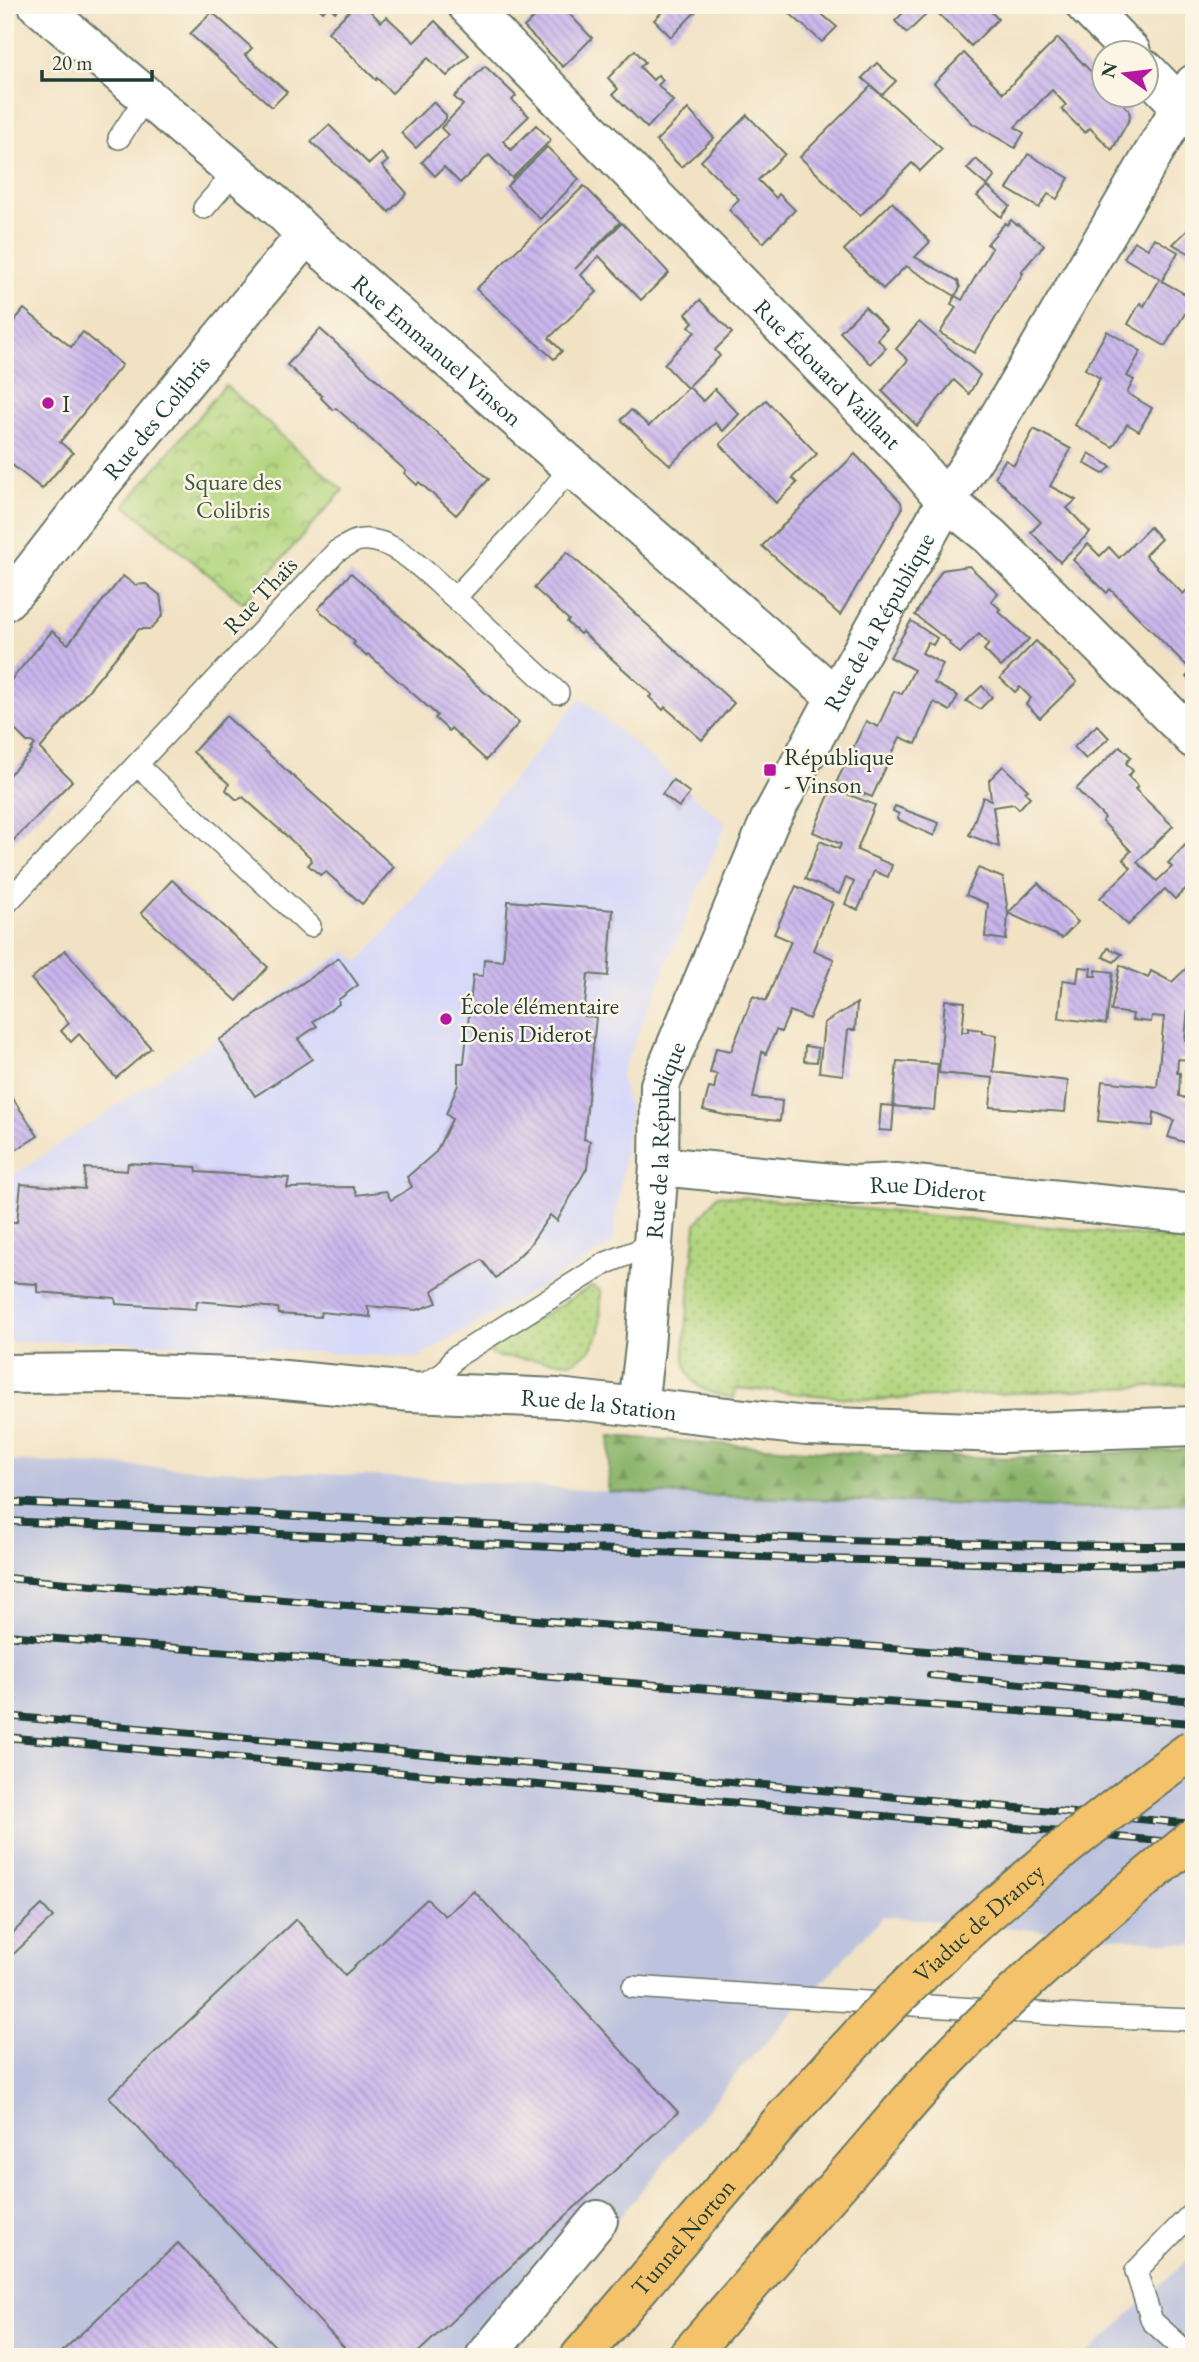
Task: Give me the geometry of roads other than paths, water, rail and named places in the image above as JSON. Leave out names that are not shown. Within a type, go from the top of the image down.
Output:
[{"type":"highway","name":"Viaduc de Drancy","points":[[784,2118],[900,1994],[999,1903],[1119,1803],[1194,1748]]},
{"type":"highway","points":[[687,2357],[948,2059],[1044,1964],[1106,1909],[1194,1838]]},
{"type":"highway","name":"Tunnel Norton","points":[[580,2357],[784,2118]]},
{"type":"street","name":"Rue Emmanuel Vinson","points":[[38,5],[280,209],[306,235],[836,697]]},
{"type":"street","name":"Rue Édouard Vaillant","points":[[467,5],[906,453],[946,501],[990,536],[1194,739]]},
{"type":"street","points":[[1085,5],[1117,38]]},
{"type":"street","points":[[1160,80],[1189,104]]},
{"type":"street","name":"Rue de la République","points":[[638,1406],[646,1347],[659,1166],[660,1085],[769,822],[946,501],[1189,104]]},
{"type":"street","name":"Rue des Colibris","points":[[5,601],[24,582],[89,498],[306,235]]},
{"type":"street","name":"Rue Diderot","points":[[659,1166],[854,1185],[896,1183],[1192,1211]]},
{"type":"street","name":"Rue de la Station","points":[[5,1374],[118,1373],[264,1378],[411,1392],[558,1398],[806,1426],[1002,1433],[1194,1426]]},
{"type":"street","points":[[485,2357],[598,2220]]},
{"type":"lane","points":[[119,138],[146,97]]},
{"type":"lane","points":[[204,208],[235,172]]},
{"type":"lane","points":[[455,598],[572,467]]},
{"type":"lane","name":"Rue Thaïs","points":[[5,905],[337,551],[359,540],[381,540],[391,547],[455,598],[558,693]]},
{"type":"lane","points":[[137,765],[310,926]]},
{"type":"lane","points":[[411,1392],[444,1373],[454,1359],[606,1263],[652,1245]]},
{"type":"lane","points":[[633,1987],[1084,2016],[1194,2020]]},
{"type":"lane","points":[[1192,2357],[1152,2321],[1136,2271],[1194,2211]]},
{"type":"railway","points":[[5,1502],[748,1537],[1194,1546]]},
{"type":"railway","points":[[5,1521],[784,1558],[1090,1566],[1194,1565]]},
{"type":"railway","points":[[5,1578],[1194,1672]]},
{"type":"railway","points":[[5,1635],[840,1699],[1194,1723]]},
{"type":"railway","points":[[930,1675],[1194,1701]]},
{"type":"railway","points":[[5,1716],[1194,1824]]},
{"type":"railway","points":[[5,1737],[1194,1844]]},
{"type":"place","name":"I","points":[[48,403]]},
{"type":"place","name":"République - Vinson","points":[[770,770]]},
{"type":"place","name":"École élémentaire Denis Diderot","points":[[446,1019]]},
{"type":"park label","name":"Square des Colibris","points":[[233,495]]}]
